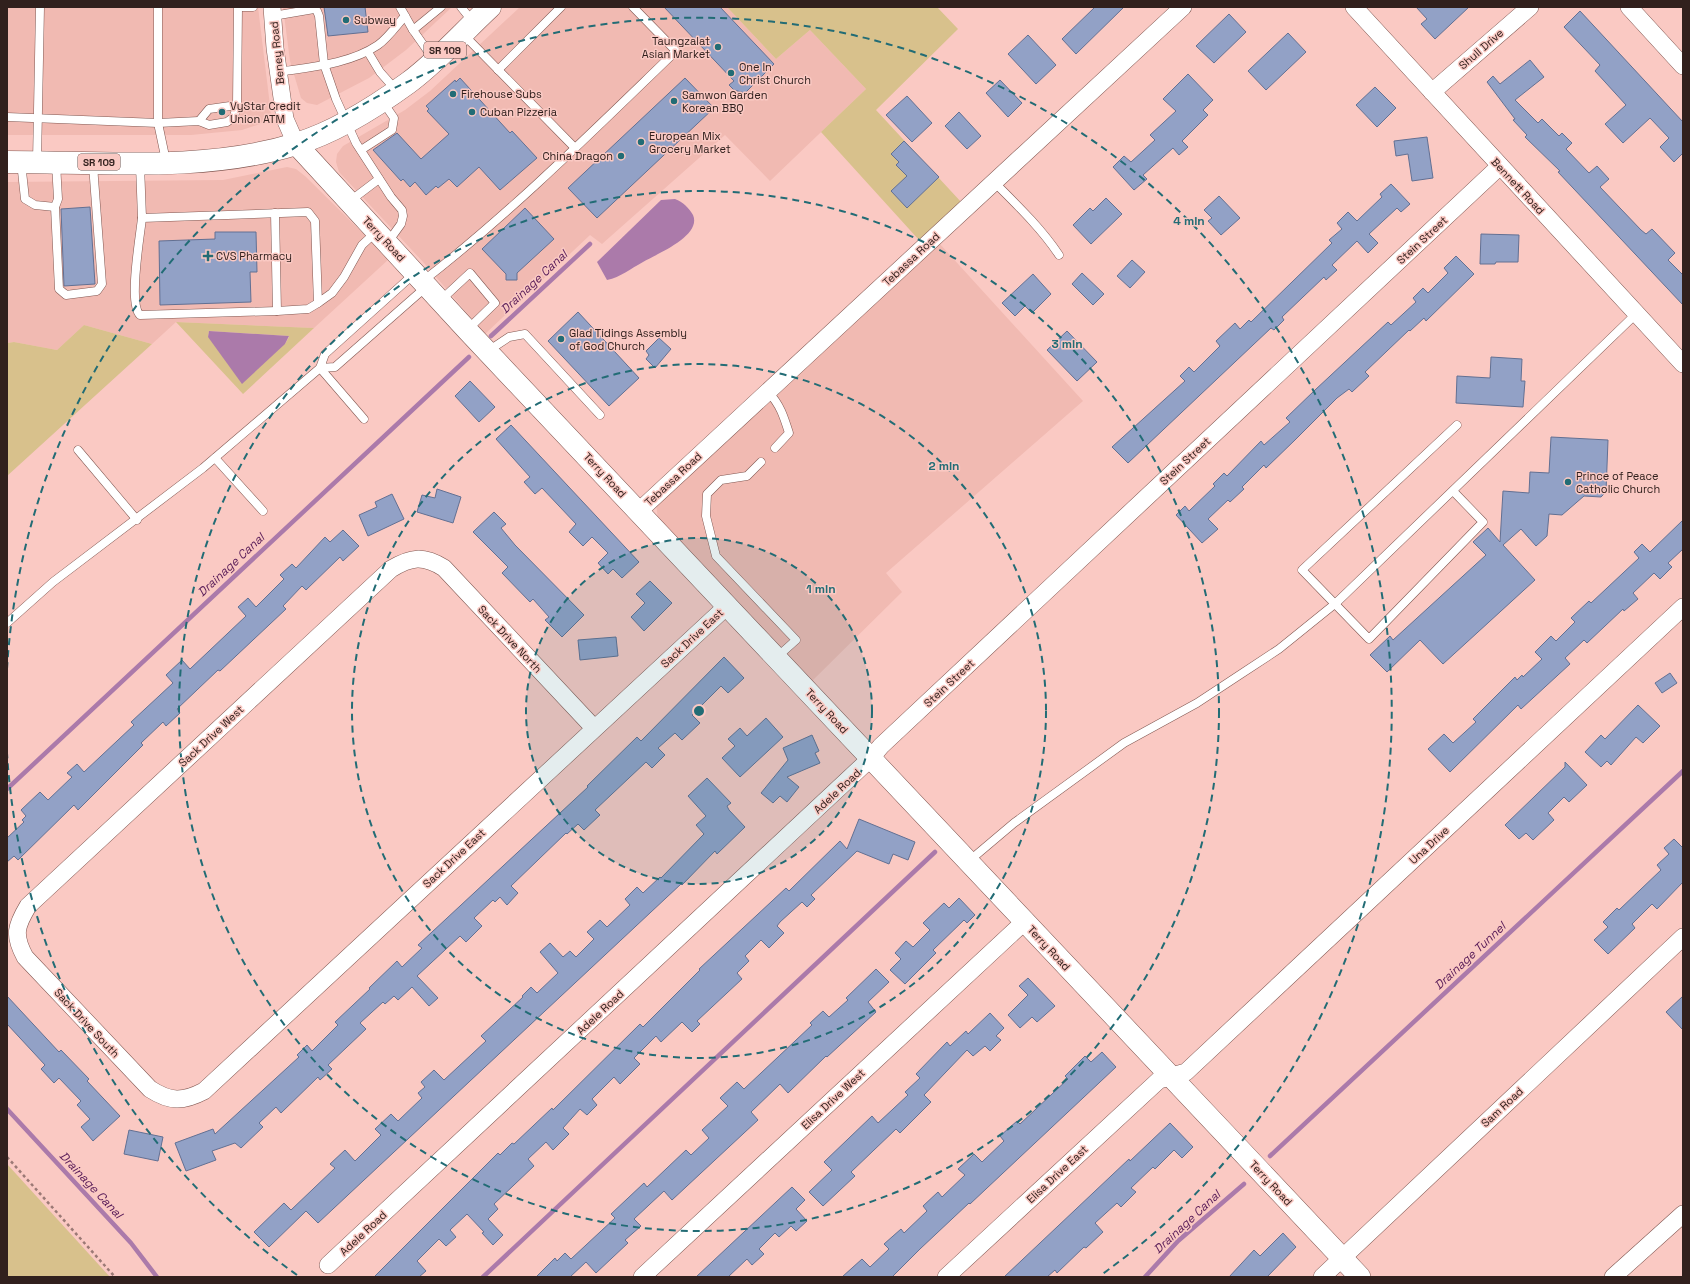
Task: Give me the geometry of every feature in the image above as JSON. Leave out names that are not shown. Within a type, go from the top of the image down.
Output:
[{"type":"main road","name":"SR 109","points":[[30,162],[166,162],[231,158],[296,144],[325,133],[389,96],[434,60],[465,21],[490,7]]},
{"type":"street","name":"Tebassa Road","points":[[639,511],[1183,7]]},
{"type":"street","name":"Bennett Road","points":[[1354,7],[1683,364]]},
{"type":"street","name":"Shull Drive","points":[[1432,92],[1530,7]]},
{"type":"street","points":[[1629,7],[1683,66]]},
{"type":"street","name":"Beney Road","points":[[272,11],[278,72],[285,119],[296,144]]},
{"type":"street","name":"Terry Road","points":[[296,144],[467,330],[1360,1277]]},
{"type":"street","name":"Stein Street","points":[[871,758],[887,740],[1500,166]]},
{"type":"street","name":"Sack Drive North","points":[[420,559],[433,562],[444,568],[594,728]]},
{"type":"street","name":"Sack Drive West","points":[[17,931],[19,921],[28,906],[379,580],[391,569],[406,560],[420,559]]},
{"type":"street","name":"Sack Drive East","points":[[175,1099],[190,1098],[204,1091],[727,606]]},
{"type":"street","name":"Una Drive","points":[[1170,1076],[1186,1072],[1683,607]]},
{"type":"street","name":"Adele Road","points":[[328,1265],[871,758]]},
{"type":"street","name":"Elisa Drive West","points":[[642,1277],[1024,922]]},
{"type":"street","name":"Sack Drive South","points":[[17,931],[19,946],[25,957],[150,1089],[161,1096],[175,1099]]},
{"type":"street","name":"Sam Road","points":[[1322,1277],[1683,937]]},
{"type":"street","name":"Elisa Drive East","points":[[946,1277],[1159,1080],[1170,1076]]},
{"type":"street","points":[[1613,1277],[1683,1214]]},
{"type":"lane","points":[[40,7],[38,119],[25,199],[36,205],[55,207]]},
{"type":"lane","points":[[158,7],[158,123],[166,162]]},
{"type":"lane","points":[[7,117],[158,123],[199,121],[209,125],[227,122],[234,117],[237,105],[239,7],[254,7]]},
{"type":"lane","points":[[400,7],[413,30],[434,60]]},
{"type":"lane","points":[[413,30],[441,7]]},
{"type":"lane","points":[[498,70],[561,7]]},
{"type":"lane","points":[[320,368],[335,367],[575,148],[676,51],[633,7]]},
{"type":"lane","points":[[140,162],[142,218],[133,286],[136,312],[140,316],[308,309],[332,293],[344,277],[362,245],[382,237],[401,224],[403,216],[402,210],[391,197],[361,150],[336,99],[324,64],[319,16],[317,11],[314,9],[272,11]]},
{"type":"lane","points":[[278,72],[324,64],[368,52],[380,44],[405,16]]},
{"type":"lane","points":[[465,21],[498,70],[575,148]]},
{"type":"lane","points":[[361,150],[392,130],[394,118],[389,96],[380,72],[368,52]]},
{"type":"lane","points":[[199,121],[209,109],[237,105]]},
{"type":"lane","points":[[30,162],[58,199],[55,207],[59,289],[66,295],[97,291],[102,284],[92,162]]},
{"type":"lane","points":[[349,202],[379,179]]},
{"type":"lane","points":[[994,182],[1025,213],[1059,255]]},
{"type":"lane","points":[[142,218],[308,212],[315,221],[318,302]]},
{"type":"lane","points":[[275,213],[277,311]]},
{"type":"lane","points":[[7,623],[53,582],[137,520],[215,458],[320,368],[325,354],[426,285],[470,273],[495,303],[467,330]]},
{"type":"lane","points":[[968,861],[1014,823],[1112,752],[1197,703],[1279,649],[1336,603],[1454,491],[1636,314]]},
{"type":"lane","points":[[488,351],[509,336],[525,334],[600,415]]},
{"type":"lane","points":[[320,368],[364,419]]},
{"type":"lane","points":[[768,392],[777,402],[784,414],[789,433],[775,448]]},
{"type":"lane","points":[[1454,491],[1483,522],[1369,639],[1336,603],[1302,570],[1457,425]]},
{"type":"lane","points":[[78,450],[137,520]]},
{"type":"lane","points":[[215,458],[263,511]]},
{"type":"lane","points":[[761,462],[747,476],[721,480],[707,494],[706,516],[716,556],[796,640],[777,657]]},
{"type":"path","points":[[7,1158],[115,1277]]},
{"type":"shaded area","points":[[7,7],[258,7],[271,114],[260,124],[242,130],[191,135],[7,135]]},
{"type":"shaded area","points":[[283,7],[452,7],[406,50],[369,78],[317,105],[307,103],[301,98],[290,61]]},
{"type":"shaded area","points":[[520,7],[727,7],[776,59],[810,30],[866,89],[770,181],[725,135],[602,244],[590,235],[485,334],[424,263],[339,172],[336,162],[337,154],[343,146],[405,110],[430,91]]},
{"type":"shaded area","points":[[727,7],[937,7],[958,29],[876,110],[962,203],[919,240],[821,132],[866,89],[810,30],[776,59]]},
{"type":"shaded area","points":[[287,167],[296,169],[305,176],[389,259],[314,328],[176,322],[152,344],[84,325],[57,350],[14,342],[7,343],[7,182],[223,180]]},
{"type":"shaded area","points":[[675,199],[686,206],[693,215],[694,223],[691,230],[685,237],[667,249],[621,275],[607,280],[597,262],[661,200]]},
{"type":"shaded area","points":[[939,243],[1083,401],[886,573],[902,592],[811,682],[658,520],[656,503]]},
{"type":"shaded area","points":[[176,322],[314,328],[243,394]],"holes":[[[209,331],[289,336],[285,344],[208,337]]]},
{"type":"shaded area","points":[[84,325],[152,344],[7,476],[7,343],[14,342],[57,350]]},
{"type":"shaded area","points":[[209,331],[289,336],[285,344],[242,384],[208,337]]},
{"type":"shaded area","points":[[7,1164],[110,1277],[7,1277]]},
{"type":"building","name":"Subway","points":[[324,7],[365,7],[368,32],[328,36]]},
{"type":"building","points":[[664,7],[720,7],[774,64],[745,93],[734,90],[729,85],[734,81]]},
{"type":"building","points":[[1095,7],[1124,7],[1076,54],[1062,39]]},
{"type":"building","points":[[1416,7],[1469,7],[1435,39],[1421,24],[1427,19]]},
{"type":"building","points":[[1580,11],[1683,122],[1683,153],[1674,162],[1660,147],[1669,138],[1650,118],[1623,143],[1605,124],[1626,105],[1595,71],[1600,65],[1564,27]]},
{"type":"building","points":[[1229,14],[1246,32],[1214,63],[1196,46]]},
{"type":"building","points":[[1288,33],[1306,52],[1266,90],[1248,71]]},
{"type":"building","points":[[1028,35],[1056,65],[1036,84],[1008,54]]},
{"type":"building","points":[[1530,60],[1544,77],[1515,100],[1538,123],[1542,119],[1559,136],[1562,133],[1572,143],[1566,149],[1589,173],[1597,166],[1609,179],[1600,187],[1641,230],[1646,234],[1652,229],[1675,253],[1668,260],[1683,275],[1683,305],[1558,172],[1560,171],[1525,137],[1527,135],[1513,120],[1515,119],[1487,82],[1493,76],[1500,84]]},
{"type":"building","points":[[1188,74],[1213,100],[1203,110],[1208,115],[1182,141],[1188,147],[1179,155],[1173,148],[1143,175],[1147,179],[1134,190],[1113,167],[1124,156],[1131,162],[1155,140],[1150,135],[1176,111],[1163,99]]},
{"type":"building","points":[[460,78],[510,133],[512,131],[537,158],[500,190],[479,167],[457,187],[449,179],[438,188],[436,186],[426,195],[415,182],[410,187],[403,179],[401,181],[373,150],[397,133],[421,159],[449,134],[427,111],[429,109],[426,106],[455,80],[456,82]]},
{"type":"building","points":[[685,78],[714,108],[597,218],[568,188]]},
{"type":"building","points":[[1000,80],[1022,103],[1008,117],[986,93]]},
{"type":"building","points":[[1375,87],[1396,108],[1377,127],[1356,105]]},
{"type":"building","points":[[907,96],[932,123],[912,142],[886,115]]},
{"type":"building","points":[[959,112],[981,136],[967,149],[945,126]]},
{"type":"building","points":[[1427,137],[1433,178],[1412,181],[1408,154],[1396,156],[1394,141]]},
{"type":"building","points":[[904,141],[939,177],[907,208],[891,191],[907,176],[896,165],[899,162],[891,154]]},
{"type":"building","points":[[1391,184],[1410,204],[1401,212],[1397,208],[1369,234],[1378,243],[1368,253],[1357,241],[1332,265],[1337,270],[1326,280],[1324,277],[1282,317],[1284,320],[1274,330],[1271,328],[1128,463],[1112,447],[1185,381],[1180,376],[1189,367],[1194,372],[1220,346],[1216,341],[1235,323],[1240,329],[1249,320],[1251,322],[1332,243],[1329,240],[1342,229],[1337,223],[1348,212],[1357,221],[1382,197],[1380,194]]},
{"type":"building","points":[[1219,196],[1240,218],[1221,235],[1208,221],[1212,218],[1204,210]]},
{"type":"building","points":[[1106,198],[1122,214],[1091,244],[1073,225],[1090,208],[1093,211]]},
{"type":"building","points":[[90,207],[95,284],[64,286],[61,209]]},
{"type":"building","points":[[525,208],[554,239],[517,273],[517,280],[506,280],[506,274],[482,249]]},
{"type":"building","name":"CVS Pharmacy","points":[[215,232],[256,232],[257,272],[250,272],[251,302],[160,305],[159,241],[215,239]]},
{"type":"building","points":[[1481,234],[1519,235],[1518,262],[1480,264]]},
{"type":"building","points":[[1456,256],[1474,274],[1426,321],[1424,318],[1410,331],[1409,330],[1365,372],[1369,376],[1352,392],[1349,389],[1337,398],[1266,468],[1264,465],[1242,487],[1244,489],[1230,502],[1228,500],[1208,519],[1218,529],[1202,543],[1176,515],[1185,506],[1189,511],[1215,486],[1213,484],[1224,473],[1227,476],[1261,441],[1264,445],[1290,422],[1286,418],[1388,322],[1391,325],[1416,302],[1413,298],[1423,288],[1428,293],[1448,273],[1444,268]]},
{"type":"building","points":[[1132,260],[1145,272],[1130,288],[1117,276]]},
{"type":"building","points":[[1082,273],[1104,294],[1093,305],[1072,284]]},
{"type":"building","points":[[1033,274],[1051,294],[1032,313],[1025,306],[1015,316],[1002,303]]},
{"type":"building","points":[[578,312],[639,378],[609,406],[548,341]]},
{"type":"building","points":[[1067,331],[1097,362],[1077,381],[1047,350]]},
{"type":"building","points":[[659,338],[671,349],[655,368],[646,359],[649,355],[646,351]]},
{"type":"building","points":[[1491,357],[1522,359],[1521,381],[1525,381],[1523,407],[1456,403],[1457,376],[1490,378]]},
{"type":"building","points":[[470,381],[495,407],[479,422],[455,396]]},
{"type":"building","points":[[511,425],[639,562],[622,578],[613,569],[608,574],[598,563],[608,553],[592,537],[583,546],[569,532],[576,524],[542,488],[535,494],[524,482],[530,477],[496,439]]},
{"type":"building","points":[[1551,437],[1608,440],[1606,492],[1601,497],[1584,496],[1562,515],[1549,514],[1547,536],[1536,546],[1521,529],[1503,545],[1535,580],[1443,664],[1420,640],[1387,672],[1370,655],[1390,636],[1393,640],[1486,555],[1473,542],[1488,528],[1500,542],[1503,491],[1529,493],[1530,472],[1549,473]]},
{"type":"building","points":[[437,489],[461,497],[453,523],[417,512],[422,495],[435,498]]},
{"type":"building","points":[[392,494],[404,519],[368,536],[359,515],[377,507],[375,502]]},
{"type":"building","points":[[494,512],[506,524],[501,528],[515,545],[584,615],[562,637],[545,620],[549,617],[533,599],[530,602],[502,573],[508,567],[473,532]]},
{"type":"building","points":[[1683,520],[1683,549],[1668,563],[1672,567],[1660,579],[1654,573],[1633,593],[1638,599],[1624,611],[1623,609],[1587,643],[1584,640],[1565,658],[1570,664],[1521,709],[1518,705],[1450,772],[1428,749],[1444,734],[1453,743],[1476,722],[1473,719],[1515,677],[1517,680],[1522,675],[1523,677],[1542,659],[1535,652],[1551,636],[1556,641],[1575,622],[1571,618],[1589,601],[1591,603],[1639,558],[1634,552],[1642,544],[1650,552]]},
{"type":"building","points":[[343,530],[359,546],[343,561],[340,557],[306,590],[302,586],[283,606],[286,609],[177,709],[180,713],[166,726],[163,722],[141,743],[143,745],[78,810],[74,805],[18,860],[14,856],[7,862],[7,838],[24,822],[22,820],[26,816],[21,810],[40,792],[48,800],[72,777],[67,773],[77,764],[84,772],[134,725],[131,722],[173,683],[166,675],[182,660],[190,669],[246,616],[238,607],[248,598],[256,607],[284,579],[280,575],[292,564],[296,568],[325,537],[330,542]]},
{"type":"building","points":[[650,581],[672,603],[644,631],[631,617],[645,603],[636,594]]},
{"type":"building","points":[[616,637],[618,656],[580,660],[578,640]]},
{"type":"building","points":[[724,657],[744,678],[728,693],[721,686],[692,715],[700,723],[682,740],[675,733],[658,748],[665,755],[652,768],[646,762],[595,810],[600,815],[584,830],[578,824],[567,834],[566,833],[511,886],[518,893],[507,905],[500,897],[495,902],[493,900],[474,918],[482,926],[466,942],[460,936],[417,976],[438,998],[429,1006],[412,987],[398,1000],[394,996],[385,1004],[383,1002],[360,1023],[366,1029],[328,1065],[332,1069],[320,1080],[318,1077],[281,1113],[276,1107],[259,1123],[263,1127],[241,1148],[235,1143],[212,1151],[216,1160],[186,1171],[175,1143],[213,1129],[215,1134],[299,1057],[297,1055],[307,1045],[312,1051],[338,1025],[335,1022],[397,961],[402,967],[422,948],[418,945],[588,787],[587,786],[637,737],[641,741]]},
{"type":"building","points":[[1670,673],[1677,683],[1662,693],[1655,683]]},
{"type":"building","points":[[1638,705],[1660,726],[1643,743],[1636,737],[1611,765],[1607,761],[1601,767],[1585,752],[1601,735],[1605,739]]},
{"type":"building","points":[[766,718],[783,737],[740,777],[722,758],[735,746],[728,739],[740,728],[747,736]]},
{"type":"building","points":[[812,735],[819,751],[815,753],[820,763],[787,777],[799,787],[787,802],[780,796],[773,803],[761,793],[788,760],[783,748]]},
{"type":"building","points":[[1565,762],[1587,785],[1569,802],[1564,797],[1548,813],[1554,820],[1533,840],[1526,833],[1519,839],[1505,825],[1565,767]]},
{"type":"building","points":[[707,778],[731,803],[727,806],[729,810],[745,827],[717,854],[715,851],[682,885],[681,884],[318,1223],[306,1211],[269,1247],[254,1232],[284,1203],[291,1210],[335,1168],[330,1164],[345,1150],[355,1161],[381,1135],[375,1129],[391,1114],[398,1121],[422,1098],[418,1093],[425,1087],[421,1082],[434,1070],[444,1080],[486,1041],[481,1036],[523,997],[522,996],[531,987],[537,993],[558,973],[540,952],[550,943],[563,957],[570,951],[576,957],[594,939],[587,932],[600,920],[607,927],[630,905],[625,899],[637,887],[643,893],[660,877],[661,878],[704,834],[696,825],[706,816],[688,796]]},
{"type":"building","points":[[859,819],[915,842],[908,860],[893,854],[889,864],[857,851],[811,895],[815,899],[807,907],[802,902],[780,922],[777,926],[784,933],[769,948],[761,940],[745,956],[749,961],[737,973],[742,979],[697,1021],[700,1024],[692,1032],[682,1022],[661,1042],[656,1036],[634,1058],[640,1064],[620,1084],[614,1077],[592,1099],[597,1105],[587,1115],[580,1109],[563,1128],[569,1134],[553,1150],[546,1142],[528,1159],[534,1166],[494,1204],[498,1209],[488,1219],[503,1235],[493,1245],[482,1233],[484,1232],[467,1214],[450,1230],[456,1237],[446,1246],[439,1239],[417,1261],[426,1271],[419,1277],[374,1277],[498,1153],[500,1155],[512,1143],[514,1144],[552,1108],[553,1110],[640,1024],[643,1027],[700,970],[699,969],[786,888],[789,891],[840,841],[847,849]]},
{"type":"building","points":[[1674,839],[1683,848],[1683,882],[1657,909],[1652,904],[1632,924],[1635,928],[1608,954],[1594,940],[1608,927],[1603,922],[1617,908],[1619,910],[1661,870],[1657,865],[1669,854],[1664,848]]},
{"type":"building","points":[[959,898],[975,915],[967,923],[964,920],[933,950],[936,953],[905,984],[890,970],[901,959],[895,953],[906,941],[913,947],[930,930],[923,923],[944,903],[949,908]]},
{"type":"building","points":[[876,969],[889,982],[868,1002],[876,1012],[827,1057],[826,1056],[788,1093],[780,1084],[751,1112],[758,1120],[672,1200],[664,1191],[634,1219],[641,1226],[625,1240],[628,1243],[596,1273],[586,1262],[570,1277],[536,1277],[555,1258],[557,1261],[565,1253],[571,1259],[615,1218],[611,1214],[644,1183],[647,1187],[686,1150],[691,1155],[709,1138],[702,1130],[728,1106],[720,1098],[737,1082],[744,1089],[812,1025],[810,1023],[823,1011],[829,1017],[848,1000],[846,998]]},
{"type":"building","points":[[1028,978],[1055,1006],[1037,1022],[1032,1017],[1020,1028],[1008,1015],[1028,995],[1019,986]]},
{"type":"building","points":[[7,996],[59,1052],[61,1050],[89,1079],[87,1081],[120,1116],[93,1141],[81,1127],[90,1119],[77,1105],[81,1101],[59,1078],[54,1083],[41,1069],[45,1065],[7,1024]]},
{"type":"building","points":[[1683,996],[1683,1030],[1666,1012]]},
{"type":"building","points":[[990,1013],[1004,1028],[996,1036],[1001,1040],[990,1051],[985,1046],[973,1056],[967,1050],[924,1095],[931,1102],[900,1133],[896,1129],[851,1172],[855,1176],[823,1206],[809,1192],[832,1170],[824,1162],[872,1116],[878,1123],[908,1095],[905,1092],[920,1078],[916,1074],[947,1042],[950,1046],[966,1031],[968,1034]]},
{"type":"building","points":[[1102,1052],[1116,1067],[970,1204],[969,1203],[892,1277],[842,1277],[862,1259],[870,1267],[889,1249],[884,1244],[901,1229],[904,1233],[927,1211],[923,1206],[938,1192],[942,1197],[965,1175],[958,1169],[974,1154],[982,1162],[1004,1141],[1000,1136],[1017,1121],[1020,1124],[1068,1079],[1065,1076],[1085,1056],[1091,1062]]},
{"type":"building","points":[[1170,1123],[1193,1147],[1182,1158],[1174,1150],[1155,1169],[1153,1167],[1131,1188],[1136,1192],[1121,1207],[1117,1203],[1095,1223],[1103,1232],[1086,1248],[1084,1247],[1057,1273],[1055,1270],[1047,1277],[1004,1277],[1129,1159],[1130,1161]]},
{"type":"building","points":[[129,1130],[163,1137],[158,1161],[124,1154]]},
{"type":"building","points":[[792,1187],[805,1200],[796,1209],[807,1221],[796,1231],[791,1226],[779,1237],[775,1233],[759,1249],[764,1254],[752,1265],[747,1259],[728,1277],[696,1277]]},
{"type":"building","points":[[1283,1233],[1296,1247],[1267,1277],[1229,1277],[1254,1250],[1260,1256]]},
{"type":"waterway","name":"Drainage Canal","points":[[491,336],[590,244]]},
{"type":"waterway","name":"Drainage Canal","points":[[7,789],[469,357]]},
{"type":"waterway","name":"Drainage Tunnel","points":[[1270,1156],[1683,771]]},
{"type":"waterway","points":[[483,1277],[935,852]]},
{"type":"waterway","name":"Drainage Canal","points":[[7,1109],[131,1243],[157,1277]]},
{"type":"waterway","name":"Drainage Canal","points":[[1145,1277],[1178,1241],[1244,1184]]},
{"type":"place","name":"Subway","points":[[346,20]]},
{"type":"place","name":"Taungzalat Asian Market","points":[[718,47]]},
{"type":"place","name":"One In Christ Church","points":[[731,73]]},
{"type":"place","name":"Firehouse Subs","points":[[453,94]]},
{"type":"place","name":"Samwon Garden Korean BBQ","points":[[674,101]]},
{"type":"place","name":"VyStar Credit Union ATM","points":[[222,112]]},
{"type":"place","name":"Cuban Pizzeria","points":[[472,112]]},
{"type":"place","name":"European Mix Grocery Market","points":[[641,142]]},
{"type":"place","name":"China Dragon","points":[[621,156]]},
{"type":"place","name":"CVS Pharmacy","points":[[208,256]]},
{"type":"place","name":"Glad Tidings Assembly of God Church","points":[[561,339]]},
{"type":"place","name":"Prince of Peace Catholic Church","points":[[1568,482]]}]
